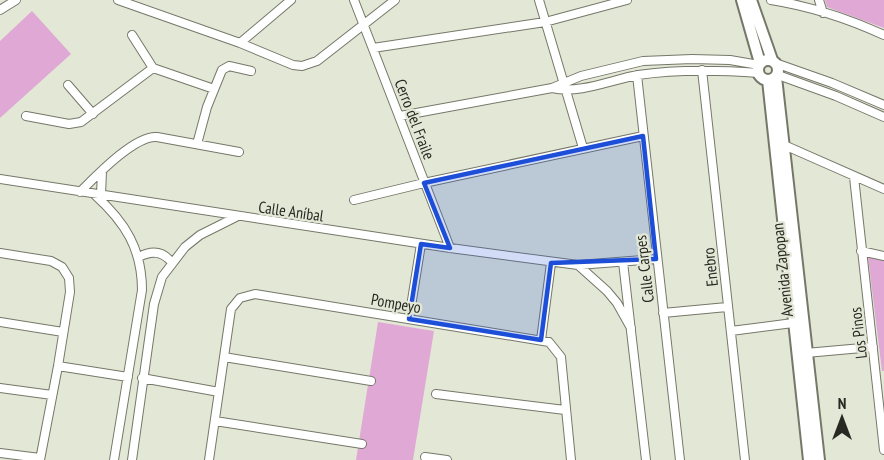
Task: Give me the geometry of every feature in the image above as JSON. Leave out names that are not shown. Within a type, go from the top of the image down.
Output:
[{"type":"street","points":[[0,10],[16,0]]},
{"type":"street","points":[[118,0],[302,66],[317,61],[395,0]]},
{"type":"street","points":[[240,43],[291,0]]},
{"type":"street","name":"Cerro del Fraile","points":[[354,0],[450,248]]},
{"type":"street","points":[[539,0],[583,148]]},
{"type":"street","points":[[373,48],[545,22],[607,2],[627,0]]},
{"type":"street","name":"Avenida Zapopan","points":[[742,0],[769,70],[808,460]]},
{"type":"street","name":"Avenida Zapopan","points":[[751,0],[769,70],[784,145],[819,460]]},
{"type":"street","points":[[771,0],[823,13],[884,35]]},
{"type":"street","points":[[819,0],[823,13]]},
{"type":"street","points":[[132,35],[153,68],[214,89]]},
{"type":"street","points":[[400,116],[552,88],[564,82],[656,60],[730,60],[832,83],[884,105]]},
{"type":"street","points":[[197,144],[222,70],[225,67],[251,71]]},
{"type":"street","points":[[26,116],[74,124],[85,120],[153,68]]},
{"type":"street","points":[[552,88],[566,91],[637,75],[702,70],[769,70],[884,117]]},
{"type":"street","name":"Enebro","points":[[702,70],[745,460]]},
{"type":"street","name":"Calle Carpes","points":[[637,75],[680,460]]},
{"type":"street","points":[[68,85],[93,114]]},
{"type":"street","points":[[354,200],[643,136]]},
{"type":"street","points":[[80,192],[102,171],[145,138],[157,137],[239,152]]},
{"type":"street","points":[[784,145],[884,189]]},
{"type":"street","points":[[102,171],[97,195],[119,220],[129,236],[139,258],[142,290],[114,460]]},
{"type":"street","name":"Los Pinos","points":[[854,177],[884,450]]},
{"type":"street","name":"Calle Aníbal","points":[[0,179],[551,263],[578,265],[657,259]]},
{"type":"street","points":[[132,460],[142,378],[157,291],[162,277],[185,247],[237,216]]},
{"type":"street","points":[[410,320],[421,244]]},
{"type":"street","points":[[861,251],[884,256]]},
{"type":"street","points":[[139,258],[157,252],[172,263]]},
{"type":"street","points":[[0,253],[51,261],[66,272],[70,285],[58,366],[40,459],[0,453]]},
{"type":"street","points":[[623,262],[646,460]]},
{"type":"street","points":[[551,263],[545,341],[561,357],[571,460]]},
{"type":"street","points":[[578,265],[612,297],[632,328]]},
{"type":"street","name":"Pompeyo","points":[[225,357],[231,309],[240,298],[255,294],[545,341]]},
{"type":"street","points":[[663,313],[727,307]]},
{"type":"street","points":[[0,322],[63,332]]},
{"type":"street","points":[[731,331],[793,323]]},
{"type":"street","points":[[806,353],[873,347]]},
{"type":"street","points":[[209,460],[225,357],[371,381]]},
{"type":"street","points":[[58,366],[128,377]]},
{"type":"street","points":[[142,378],[219,392]]},
{"type":"street","points":[[0,388],[52,395]]},
{"type":"street","points":[[436,394],[565,410]]},
{"type":"street","points":[[216,421],[362,444]]},
{"type":"street","points":[[425,457],[447,460]]},
{"type":"highlighted area","points":[[643,136],[656,259],[551,263],[541,340],[409,319],[421,244],[450,248],[424,183]]},
{"type":"shaded area","points":[[825,0],[884,0],[884,28],[827,7]]},
{"type":"shaded area","points":[[32,11],[71,54],[0,118],[0,41]]},
{"type":"shaded area","points":[[868,257],[884,260],[884,371],[882,371]]},
{"type":"shaded area","points":[[378,322],[434,331],[413,460],[356,460]]}]
